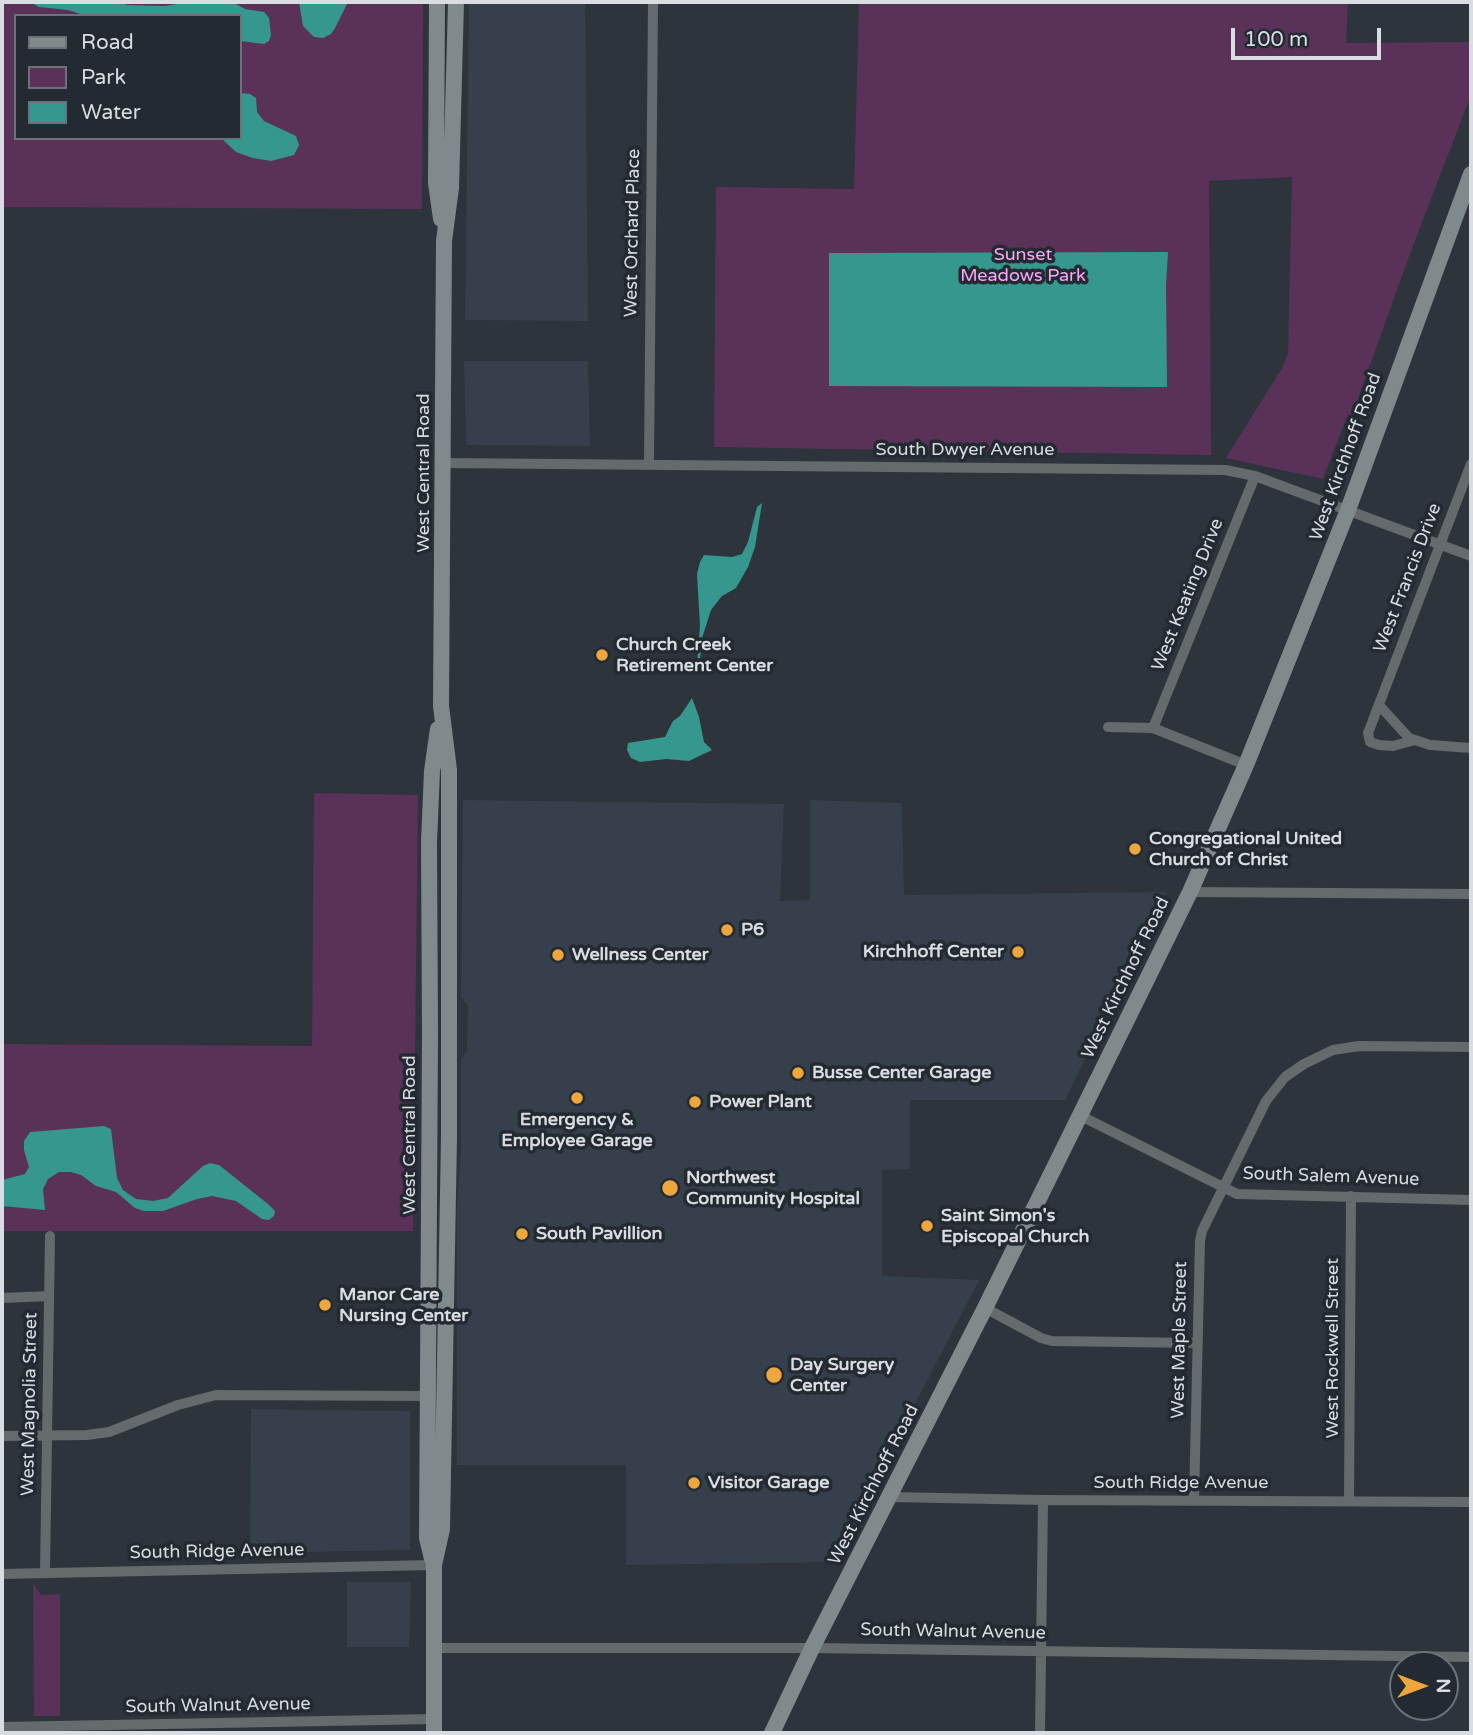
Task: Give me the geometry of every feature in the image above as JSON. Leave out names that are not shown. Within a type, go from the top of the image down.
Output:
[{"type":"main road","name":"West Central Road","points":[[437,2],[436,183],[444,240]]},
{"type":"main road","name":"West Central Road","points":[[435,1726],[434,1565],[442,1529],[449,1137],[449,770],[442,706],[444,240],[451,188],[456,2]]},
{"type":"main road","name":"West Kirchhoff Road","points":[[772,1733],[1190,892],[1246,765],[1348,510],[1471,174]]},
{"type":"main road","name":"West Central Road","points":[[434,1565],[427,1538],[429,842],[432,771],[442,706]]},
{"type":"street","name":"West Orchard Place","points":[[649,465],[653,2]]},
{"type":"street","name":"South Dwyer Avenue","points":[[444,463],[1225,470],[1255,476],[1471,556]]},
{"type":"street","name":"West Francis Drive","points":[[1415,740],[1393,746],[1370,742],[1368,733],[1471,464]]},
{"type":"street","name":"West Keating Drive","points":[[1153,727],[1255,476]]},
{"type":"street","points":[[1379,705],[1409,738],[1430,745],[1471,748]]},
{"type":"street","points":[[1108,727],[1153,727],[1246,765]]},
{"type":"street","points":[[1190,892],[1471,894]]},
{"type":"street","name":"West Maple Street","points":[[1194,1500],[1200,1241],[1223,1186],[1266,1101],[1285,1077],[1333,1050],[1359,1046],[1471,1047]]},
{"type":"street","name":"South Salem Avenue","points":[[1080,1116],[1237,1194],[1471,1200]]},
{"type":"street","name":"West Rockwell Street","points":[[1349,1500],[1351,1196]]},
{"type":"street","name":"West Magnolia Street","points":[[44,1573],[50,1236]]},
{"type":"street","points":[[2,1298],[49,1296]]},
{"type":"street","points":[[985,1308],[1041,1338],[1052,1341],[1198,1343]]},
{"type":"street","points":[[2,1436],[87,1435],[109,1432],[178,1405],[216,1395],[428,1396]]},
{"type":"street","name":"South Ridge Avenue","points":[[890,1497],[1471,1502]]},
{"type":"street","points":[[1040,1733],[1044,1500]]},
{"type":"street","name":"South Ridge Avenue","points":[[2,1574],[434,1565]]},
{"type":"street","name":"South Walnut Avenue","points":[[434,1648],[813,1648],[1471,1657]]},
{"type":"street","name":"South Walnut Avenue","points":[[2,1727],[435,1726]]},
{"type":"shaded area","points":[[469,2],[585,2],[588,321],[465,320]]},
{"type":"shaded area","points":[[464,361],[588,361],[590,446],[466,445]]},
{"type":"shaded area","name":"Northwest Community Hospital","points":[[463,800],[784,804],[780,901],[810,900],[810,800],[902,803],[904,895],[1166,892],[1065,1100],[910,1100],[910,1169],[882,1170],[882,1276],[979,1280],[837,1562],[626,1565],[626,1465],[457,1465],[457,1207],[461,1150],[461,1059],[467,1051],[468,1006],[461,996]]},
{"type":"shaded area","points":[[251,1409],[410,1411],[410,1550],[250,1553]]},
{"type":"shaded area","points":[[347,1582],[411,1582],[409,1647],[347,1647]]},
{"type":"green space","points":[[2,2],[423,2],[422,209],[2,207]]},
{"type":"green space","name":"Sunset Meadows Park","points":[[859,2],[1348,2],[1346,43],[1471,42],[1471,95],[1352,415],[1348,414],[1323,479],[1226,458],[1282,368],[1288,353],[1292,177],[1209,181],[1211,455],[714,447],[716,187],[854,189]]},
{"type":"green space","points":[[314,793],[418,795],[413,1231],[2,1231],[2,1044],[312,1046]]},
{"type":"green space","points":[[33,1583],[41,1595],[60,1594],[60,1716],[34,1716]]},
{"type":"water","points":[[30,2],[120,2],[127,5],[165,6],[189,2],[232,2],[245,9],[264,12],[269,18],[271,35],[269,41],[264,44],[242,41],[242,14],[81,14],[39,7]]},
{"type":"water","points":[[299,2],[348,2],[331,34],[323,38],[314,37],[303,26]]},
{"type":"water","points":[[242,93],[256,98],[257,112],[264,121],[296,136],[299,145],[294,155],[271,161],[236,152],[223,140],[242,140]]},
{"type":"water","points":[[1168,252],[1167,387],[829,386],[829,253]]},
{"type":"water","points":[[762,503],[755,547],[748,567],[736,588],[722,596],[711,610],[697,664],[700,626],[697,574],[700,562],[704,555],[732,557],[742,554],[757,507]]},
{"type":"water","points":[[692,698],[704,742],[712,750],[689,761],[666,759],[640,762],[631,758],[627,750],[628,743],[665,737],[673,721],[680,716]]},
{"type":"water","points":[[104,1126],[111,1129],[117,1178],[123,1190],[136,1199],[153,1201],[168,1198],[203,1166],[210,1163],[219,1165],[268,1204],[275,1211],[274,1216],[269,1220],[262,1219],[236,1201],[212,1196],[163,1211],[144,1211],[135,1208],[116,1192],[96,1186],[81,1175],[71,1172],[59,1172],[48,1179],[43,1189],[45,1210],[2,1206],[2,1180],[25,1174],[29,1167],[24,1141],[30,1132]]},
{"type":"place","name":"Church Creek Retirement Center","points":[[602,655]]},
{"type":"place","name":"Congregational United Church of Christ","points":[[1135,849]]},
{"type":"place","name":"P6","points":[[727,930]]},
{"type":"place","name":"Kirchhoff Center","points":[[1018,952]]},
{"type":"place","name":"Wellness Center","points":[[558,955]]},
{"type":"place","name":"Busse Center Garage","points":[[798,1073]]},
{"type":"place","name":"Emergency & Employee Garage","points":[[577,1098]]},
{"type":"place","name":"Power Plant","points":[[695,1102]]},
{"type":"place","name":"Northwest Community Hospital","points":[[670,1188]]},
{"type":"place","name":"Saint Simon's Episcopal Church","points":[[927,1226]]},
{"type":"place","name":"South Pavillion","points":[[522,1234]]},
{"type":"place","name":"Manor Care Nursing Center","points":[[325,1305]]},
{"type":"place","name":"Day Surgery Center","points":[[774,1375]]},
{"type":"place","name":"Visitor Garage","points":[[694,1483]]}]
